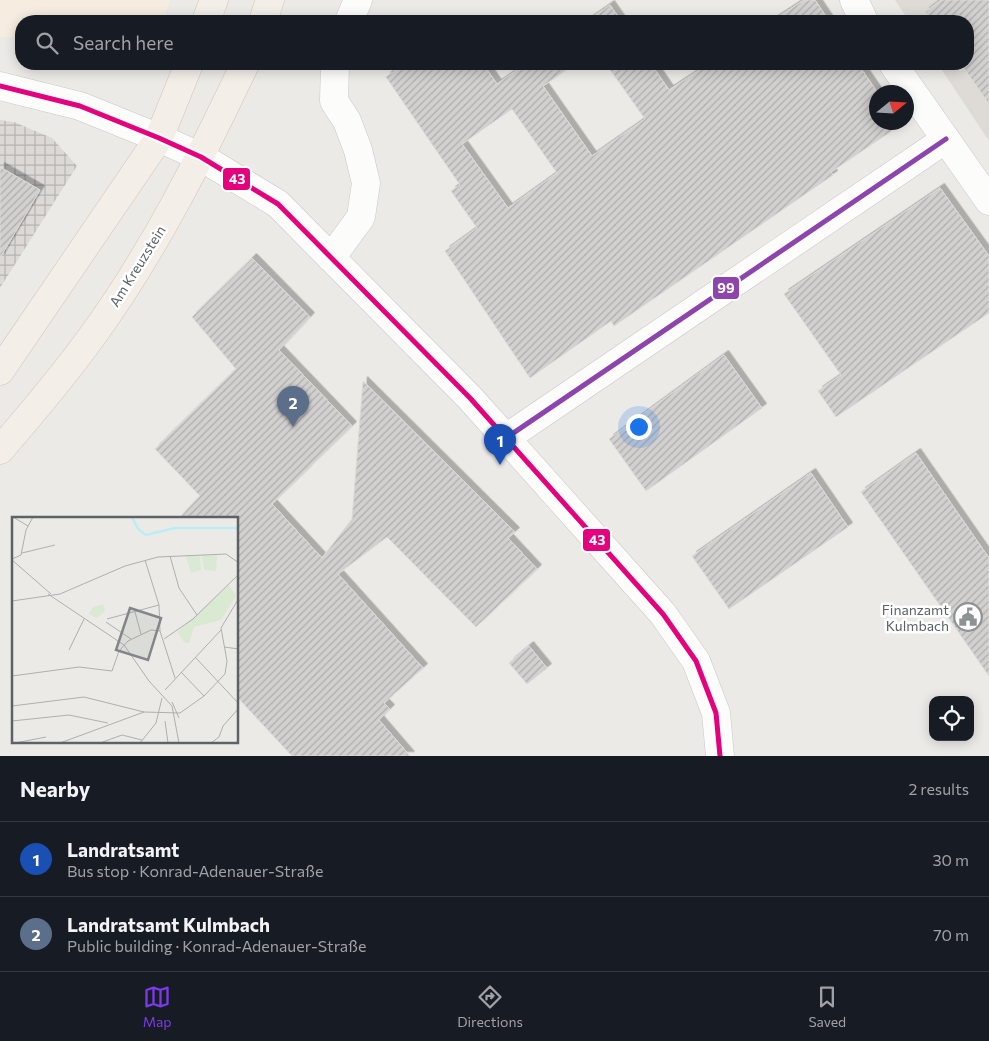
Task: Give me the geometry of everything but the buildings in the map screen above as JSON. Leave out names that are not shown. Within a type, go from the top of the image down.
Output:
[{"type":"main road","points":[[208,15],[214,0]]},
{"type":"main road","points":[[264,15],[270,0]]},
{"type":"main road","points":[[0,371],[159,138],[187,70]]},
{"type":"main road","name":"Am Kreuzstein","points":[[0,450],[52,390],[94,333],[140,263],[201,157],[242,70]]},
{"type":"street","points":[[352,15],[358,0]]},
{"type":"street","points":[[854,0],[861,15]]},
{"type":"street","points":[[331,258],[361,218],[366,183],[352,135],[334,101],[335,70]]},
{"type":"street","points":[[897,70],[989,200]]},
{"type":"street","points":[[0,86],[80,106],[159,138],[201,157],[278,204],[470,398],[663,614],[696,661],[716,712],[720,756]]},
{"type":"street","points":[[506,438],[946,139]]},
{"type":"shaded area","points":[[0,0],[170,0],[165,15],[15,15],[15,37],[0,37]]},
{"type":"shaded area","points":[[895,0],[989,0],[989,141],[942,70],[974,70],[974,15],[905,15]]},
{"type":"shaded area","points":[[0,120],[14,122],[52,138],[77,166],[0,288]]},
{"type":"transit line","name":"43","points":[[0,86],[80,106],[159,138],[201,157],[278,204],[470,398],[663,614],[696,661],[716,713],[720,756]]},
{"type":"transit line","name":"99","points":[[506,438],[946,139]]},
{"type":"place","name":"Landratsamt Kulmbach","points":[[293,427]]},
{"type":"place","name":"Landratsamt","points":[[500,465]]},
{"type":"place","name":"Finanzamt Kulmbach","points":[[968,617]]}]
